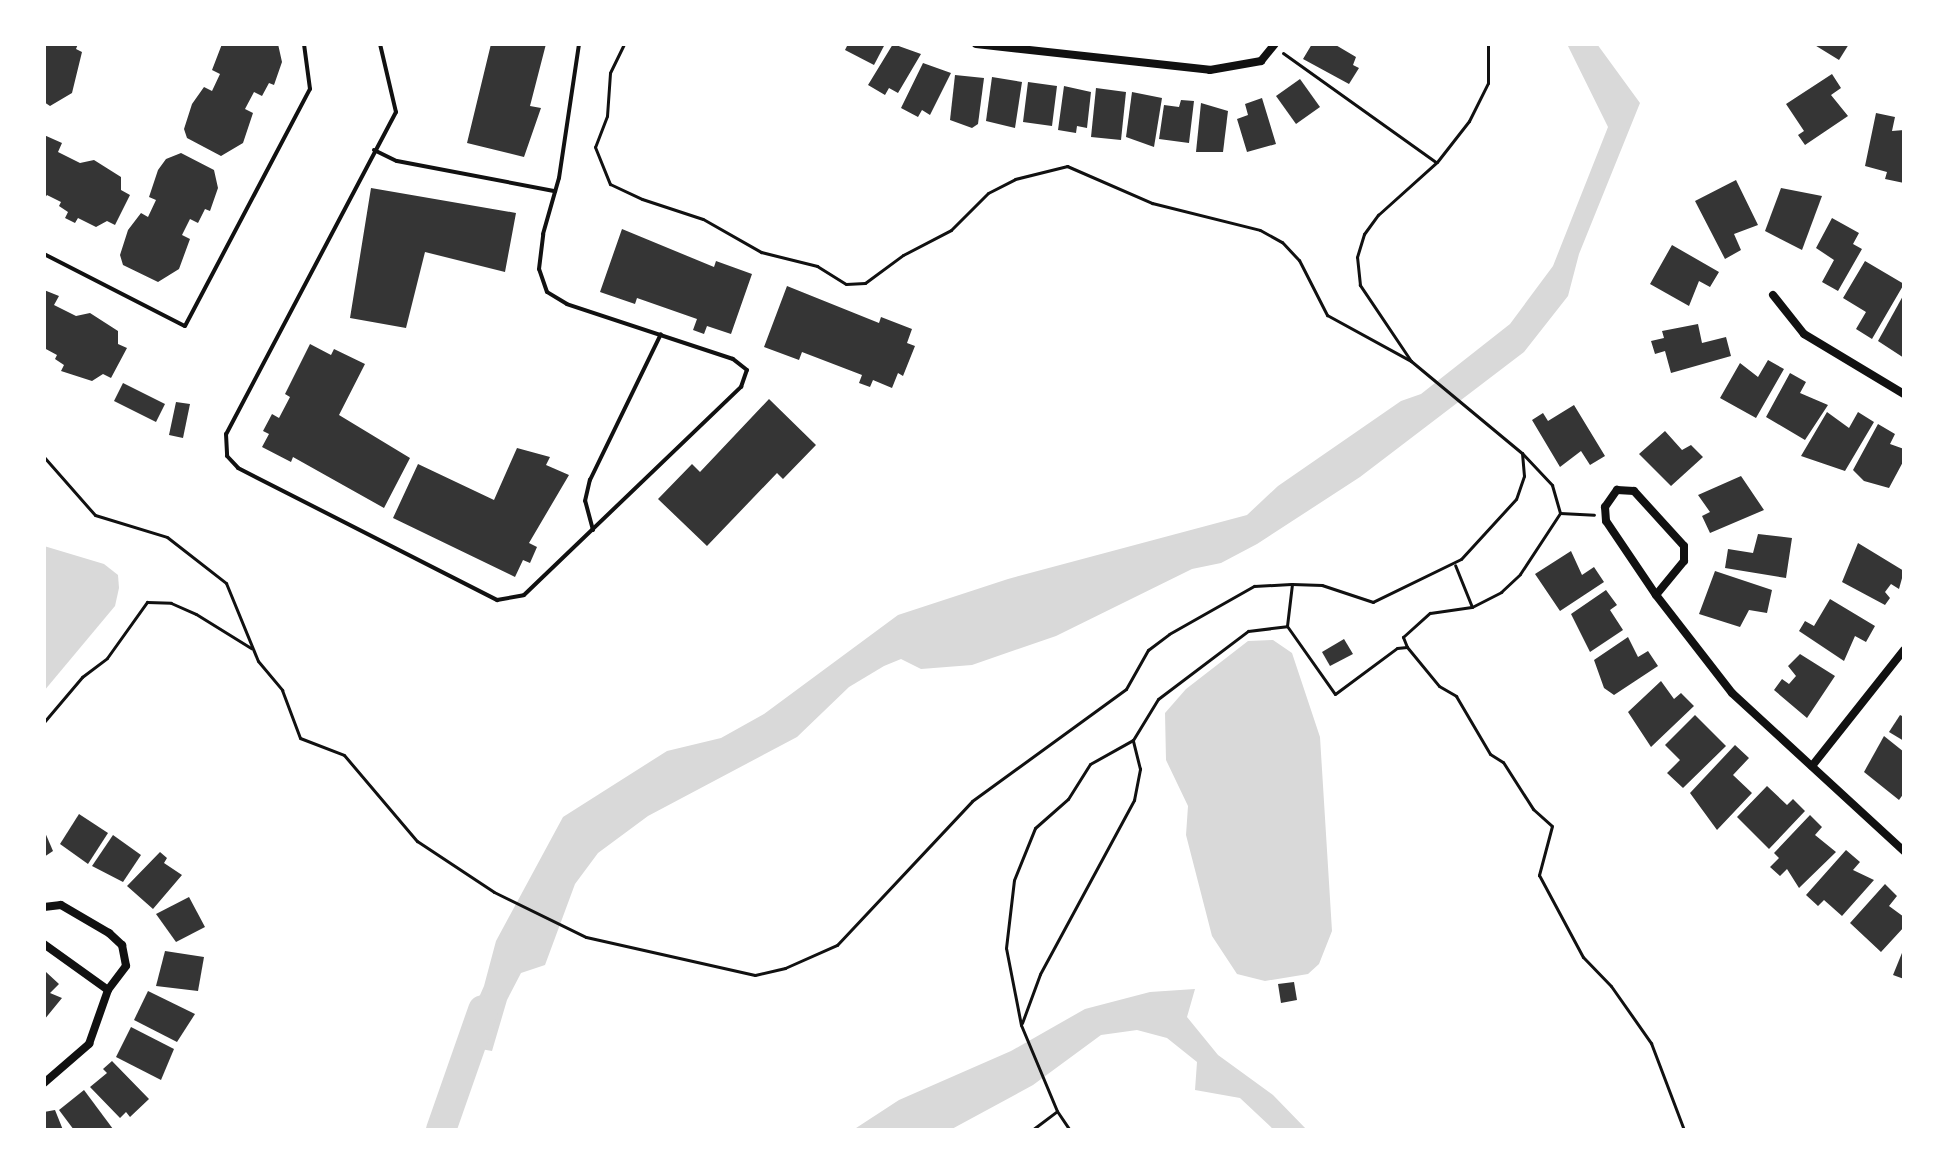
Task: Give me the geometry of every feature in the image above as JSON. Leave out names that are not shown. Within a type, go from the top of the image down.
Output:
[{"type":"street","points":[[976,44],[1082,49],[1210,70],[1261,61],[1274,45]]},
{"type":"street","points":[[1773,295],[1804,334],[1904,394]]},
{"type":"street","points":[[1656,595],[1684,561],[1684,546],[1634,491],[1617,490],[1604,515],[1656,595],[1732,693],[1904,851]]},
{"type":"street","points":[[1812,766],[1904,650]]},
{"type":"street","points":[[44,907],[61,905],[122,945],[126,966],[108,990],[89,1044],[44,1083]]},
{"type":"street","points":[[44,944],[108,990]]},
{"type":"lane","points":[[44,254],[185,326],[310,89],[304,44]]},
{"type":"lane","points":[[380,44],[396,112],[226,434],[227,456],[238,468],[497,600],[524,595],[741,387],[747,370],[733,359],[567,304],[547,292],[539,269],[556,191],[579,44]]},
{"type":"lane","points":[[374,150],[397,161],[556,191]]},
{"type":"lane","points":[[593,530],[585,501],[590,480],[661,334]]},
{"type":"path","points":[[624,44],[610,73],[607,116],[595,147],[610,184],[703,219],[761,252],[817,266],[846,284],[865,283],[895,259],[951,230],[988,193],[1015,179],[1067,166],[1152,203],[1260,230],[1299,260],[1327,315],[1411,361],[1522,453],[1552,485],[1560,513],[1520,574],[1501,592],[1472,607],[1430,613],[1403,637],[1407,647],[1439,686],[1456,696],[1490,754],[1503,762],[1533,809],[1552,826],[1539,875],[1583,957],[1651,1043],[1684,1130]]},
{"type":"path","points":[[1411,361],[1360,285],[1357,257],[1364,234],[1378,215],[1437,162],[1469,121],[1488,83],[1488,44]]},
{"type":"path","points":[[1274,45],[1437,162]]},
{"type":"path","points":[[44,457],[95,515],[167,537],[226,583],[253,649],[282,690],[300,738],[344,755],[417,841],[494,892],[586,937],[654,956],[755,975],[811,958],[837,945],[972,801],[1126,689],[1148,650],[1254,586],[1322,585],[1373,602],[1455,564],[1516,499],[1524,476],[1522,453]]},
{"type":"path","points":[[1560,513],[1604,515]]},
{"type":"path","points":[[1455,564],[1472,607]]},
{"type":"path","points":[[1292,584],[1287,626],[1335,694],[1397,648],[1407,647]]},
{"type":"path","points":[[44,722],[82,677],[107,658],[147,602],[171,603],[196,614],[253,649]]},
{"type":"path","points":[[1070,1130],[1057,1111],[1051,1087],[1021,1025],[1006,948],[1022,853],[1035,828],[1068,799],[1090,764],[1133,740],[1158,699],[1248,631],[1287,626]]},
{"type":"path","points":[[1021,1025],[1040,974],[1134,800],[1140,769],[1133,740]]},
{"type":"path","points":[[1032,1130],[1057,1111]]},
{"type":"shaded area","points":[[1567,44],[1597,44],[1640,103],[1579,254],[1568,296],[1524,352],[1360,477],[1257,544],[1221,563],[1192,569],[1056,636],[972,665],[921,669],[901,659],[884,666],[849,687],[797,737],[648,816],[598,853],[575,884],[545,965],[521,973],[507,1000],[492,1051],[458,1045],[484,986],[496,941],[563,817],[667,751],[721,738],[764,714],[898,615],[1008,579],[1247,515],[1278,486],[1401,401],[1421,394],[1510,324],[1553,266],[1608,127]]},
{"type":"shaded area","points":[[44,546],[104,564],[118,575],[119,588],[115,606],[44,691]]},
{"type":"shaded area","points":[[1273,640],[1292,653],[1320,737],[1332,931],[1319,964],[1308,974],[1265,981],[1237,974],[1212,936],[1186,835],[1188,806],[1166,760],[1165,713],[1186,689],[1248,641]]},
{"type":"shaded area","points":[[1195,989],[1187,1017],[1218,1055],[1273,1095],[1307,1130],[1274,1130],[1240,1098],[1195,1090],[1197,1062],[1167,1038],[1137,1030],[1101,1035],[1033,1085],[950,1130],[853,1130],[899,1100],[1011,1051],[1085,1009],[1150,992]]},
{"type":"building","points":[[44,44],[78,44],[76,49],[82,52],[72,93],[50,106],[44,102]]},
{"type":"building","points":[[222,44],[278,44],[282,62],[274,85],[269,83],[262,96],[254,92],[245,109],[253,113],[243,143],[221,156],[187,138],[184,129],[192,104],[204,87],[212,91],[220,74],[212,70]]},
{"type":"building","points":[[491,44],[546,44],[530,106],[541,108],[524,157],[467,143]]},
{"type":"building","points":[[848,44],[885,44],[874,65],[845,50]]},
{"type":"building","points":[[893,44],[921,54],[898,93],[889,88],[885,95],[868,85]]},
{"type":"building","points":[[1312,44],[1334,44],[1356,57],[1353,65],[1359,68],[1349,84],[1303,59]]},
{"type":"building","points":[[1813,44],[1849,44],[1839,60]]},
{"type":"building","points":[[923,63],[951,73],[930,115],[922,110],[918,117],[901,108]]},
{"type":"building","points":[[1832,74],[1841,88],[1831,95],[1848,116],[1805,145],[1798,135],[1804,131],[1786,104]]},
{"type":"building","points":[[955,75],[984,78],[978,124],[972,128],[950,120]]},
{"type":"building","points":[[992,77],[1022,82],[1015,128],[986,121]]},
{"type":"building","points":[[1300,79],[1320,107],[1296,124],[1276,96]]},
{"type":"building","points":[[1028,82],[1057,86],[1052,126],[1023,122]]},
{"type":"building","points":[[1064,86],[1091,92],[1087,128],[1077,126],[1076,133],[1058,130]]},
{"type":"building","points":[[1096,88],[1126,92],[1121,140],[1091,137]]},
{"type":"building","points":[[1132,92],[1162,98],[1154,147],[1126,137]]},
{"type":"building","points":[[1262,98],[1276,144],[1247,152],[1237,119],[1248,115],[1245,104]]},
{"type":"building","points":[[1181,100],[1194,101],[1189,143],[1159,139],[1164,105],[1179,107]]},
{"type":"building","points":[[1201,103],[1228,111],[1223,152],[1196,152]]},
{"type":"building","points":[[1876,113],[1895,117],[1892,131],[1904,130],[1904,183],[1885,179],[1887,172],[1865,166]]},
{"type":"building","points":[[44,135],[62,143],[58,152],[80,163],[94,160],[121,177],[121,190],[130,195],[115,225],[107,221],[96,227],[78,218],[75,223],[65,218],[68,212],[59,206],[61,202],[47,195],[44,199]]},
{"type":"building","points":[[181,153],[214,170],[218,188],[210,211],[205,209],[198,223],[190,219],[182,235],[190,239],[179,269],[158,282],[123,265],[120,255],[128,230],[141,213],[148,217],[156,200],[149,197],[158,170],[166,159]]},
{"type":"building","points":[[1736,180],[1758,225],[1734,234],[1741,250],[1725,259],[1695,201]]},
{"type":"building","points":[[371,188],[516,213],[505,272],[425,252],[406,328],[350,318]]},
{"type":"building","points":[[1781,188],[1822,196],[1802,250],[1765,231]]},
{"type":"building","points":[[1832,218],[1859,233],[1853,244],[1862,249],[1838,291],[1822,282],[1834,260],[1816,248]]},
{"type":"building","points":[[622,229],[714,267],[716,261],[752,274],[731,334],[707,326],[704,334],[693,330],[697,319],[637,298],[635,304],[600,292]]},
{"type":"building","points":[[1672,245],[1719,272],[1710,287],[1699,281],[1689,306],[1650,284]]},
{"type":"building","points":[[1865,261],[1904,284],[1872,339],[1856,329],[1866,312],[1843,298]]},
{"type":"building","points":[[787,286],[879,323],[881,317],[912,329],[907,343],[915,346],[903,376],[898,373],[892,388],[873,380],[870,387],[859,383],[862,375],[802,352],[799,360],[764,347]]},
{"type":"building","points":[[44,290],[59,296],[54,305],[76,316],[90,313],[118,331],[118,344],[127,348],[111,378],[103,374],[92,381],[61,371],[64,365],[55,359],[57,355],[44,348]]},
{"type":"building","points":[[1904,294],[1904,358],[1878,341]]},
{"type":"building","points":[[1698,324],[1702,343],[1726,337],[1731,356],[1671,373],[1665,351],[1655,354],[1651,341],[1664,338],[1662,331]]},
{"type":"building","points":[[310,344],[331,355],[334,349],[365,364],[339,415],[410,458],[384,508],[293,457],[291,462],[262,447],[269,434],[263,431],[272,414],[279,418],[290,397],[285,394]]},
{"type":"building","points":[[1768,360],[1784,369],[1756,418],[1720,398],[1740,363],[1758,377]]},
{"type":"building","points":[[1790,373],[1806,382],[1800,393],[1828,405],[1805,440],[1766,417]]},
{"type":"building","points":[[123,383],[165,404],[156,422],[114,401]]},
{"type":"building","points":[[769,399],[816,445],[783,479],[777,473],[707,546],[658,499],[692,464],[700,472]]},
{"type":"building","points":[[176,402],[190,404],[183,438],[169,435]]},
{"type":"building","points":[[1574,405],[1605,456],[1590,465],[1581,451],[1560,467],[1532,420],[1543,413],[1548,421]]},
{"type":"building","points":[[1827,412],[1849,428],[1858,412],[1874,422],[1845,471],[1801,456]]},
{"type":"building","points":[[1878,424],[1895,434],[1890,444],[1904,449],[1904,460],[1889,488],[1864,481],[1853,470]]},
{"type":"building","points":[[1665,431],[1682,450],[1691,445],[1703,457],[1671,486],[1639,454]]},
{"type":"building","points":[[517,448],[550,457],[546,465],[569,475],[529,543],[537,547],[530,563],[523,560],[515,577],[393,518],[418,464],[494,500]]},
{"type":"building","points":[[1741,476],[1764,510],[1710,533],[1702,516],[1710,512],[1698,495]]},
{"type":"building","points":[[1758,534],[1792,538],[1786,578],[1725,568],[1728,549],[1753,553]]},
{"type":"building","points":[[1858,543],[1904,571],[1899,589],[1891,584],[1885,592],[1890,598],[1885,605],[1842,582]]},
{"type":"building","points":[[1571,551],[1582,575],[1594,567],[1604,582],[1560,611],[1535,574]]},
{"type":"building","points":[[1715,571],[1772,590],[1767,613],[1749,610],[1740,627],[1699,614]]},
{"type":"building","points":[[1606,590],[1617,605],[1610,610],[1623,630],[1590,652],[1571,614]]},
{"type":"building","points":[[1830,599],[1875,626],[1866,642],[1855,636],[1844,661],[1799,631],[1805,621],[1814,626]]},
{"type":"building","points":[[1628,637],[1638,657],[1648,651],[1658,666],[1614,695],[1604,688],[1594,660]]},
{"type":"building","points":[[1344,639],[1353,654],[1330,666],[1322,652]]},
{"type":"building","points":[[1800,654],[1835,676],[1807,718],[1774,690],[1782,679],[1789,684],[1796,676],[1788,666]]},
{"type":"building","points":[[1661,681],[1674,699],[1681,693],[1694,706],[1651,747],[1628,712]]},
{"type":"building","points":[[1695,715],[1726,746],[1683,788],[1667,773],[1680,760],[1665,745]]},
{"type":"building","points":[[1900,715],[1904,717],[1904,741],[1889,732]]},
{"type":"building","points":[[1884,736],[1904,752],[1904,793],[1899,800],[1864,772]]},
{"type":"building","points":[[1735,745],[1749,758],[1733,775],[1752,793],[1717,830],[1690,793]]},
{"type":"building","points":[[1767,786],[1787,805],[1793,799],[1805,811],[1769,849],[1737,817]]},
{"type":"building","points":[[79,814],[108,833],[88,864],[60,844]]},
{"type":"building","points":[[1810,815],[1822,827],[1815,835],[1836,852],[1799,888],[1787,869],[1780,876],[1770,867],[1779,858],[1774,853]]},
{"type":"building","points":[[44,830],[53,851],[44,857]]},
{"type":"building","points":[[113,835],[141,855],[123,882],[92,866]]},
{"type":"building","points":[[1846,850],[1860,862],[1853,870],[1874,880],[1842,916],[1824,900],[1818,906],[1806,895]]},
{"type":"building","points":[[160,852],[167,858],[164,863],[182,875],[153,909],[127,886]]},
{"type":"building","points":[[1885,884],[1897,896],[1889,906],[1904,917],[1904,927],[1881,952],[1850,923]]},
{"type":"building","points":[[189,897],[205,927],[176,942],[156,914]]},
{"type":"building","points":[[1904,948],[1904,979],[1893,975]]},
{"type":"building","points":[[165,951],[204,957],[198,991],[156,986]]},
{"type":"building","points":[[46,972],[59,984],[50,993],[62,998],[44,1020]]},
{"type":"building","points":[[1294,982],[1297,1000],[1281,1003],[1278,984]]},
{"type":"building","points":[[148,991],[195,1014],[177,1042],[134,1020]]},
{"type":"building","points":[[131,1027],[174,1049],[161,1080],[116,1057]]},
{"type":"building","points":[[112,1061],[149,1099],[130,1117],[126,1112],[120,1118],[90,1087],[107,1073],[103,1069]]},
{"type":"building","points":[[84,1090],[112,1130],[74,1130],[59,1110]]},
{"type":"building","points":[[55,1110],[63,1130],[44,1130],[44,1112]]},
{"type":"waterway","points":[[441,1130],[483,1010]]},
{"type":"waterway","points":[[442,1126],[452,1130]]}]
